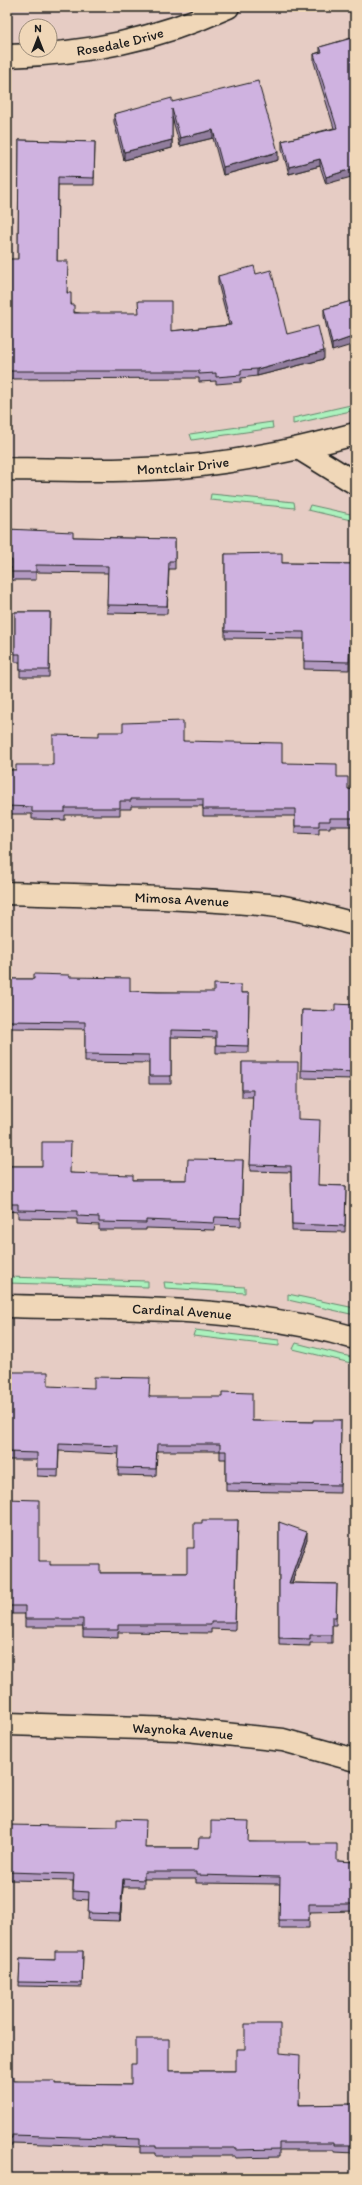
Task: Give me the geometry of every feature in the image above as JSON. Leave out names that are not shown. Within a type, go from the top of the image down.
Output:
[{"type":"street","name":"Rosedale Drive","points":[[7,56],[69,54],[98,49],[172,30],[228,7]]},
{"type":"street","name":"Montclair Drive","points":[[7,468],[103,470],[187,466],[300,449],[355,434]]},
{"type":"street","points":[[300,449],[355,483]]},
{"type":"street","name":"Mimosa Avenue","points":[[7,893],[172,898],[240,902],[294,909],[355,924]]},
{"type":"street","name":"Cardinal Avenue","points":[[7,1306],[186,1310],[224,1313],[290,1322],[355,1338]]},
{"type":"street","name":"Waynoka Avenue","points":[[7,1724],[177,1728],[283,1740],[355,1760]]},
{"type":"green space","points":[[355,404],[355,410],[293,424],[293,418]]},
{"type":"green space","points":[[272,422],[273,428],[192,440],[190,434]]},
{"type":"green space","points":[[211,494],[294,502],[295,508],[210,500]]},
{"type":"green space","points":[[310,505],[355,515],[355,521],[308,510]]},
{"type":"green space","points":[[7,1277],[148,1281],[148,1287],[7,1283]]},
{"type":"green space","points":[[164,1282],[245,1287],[245,1293],[165,1288]]},
{"type":"green space","points":[[288,1294],[350,1307],[355,1309],[355,1315],[288,1300]]},
{"type":"green space","points":[[195,1330],[279,1340],[279,1346],[193,1336]]},
{"type":"green space","points":[[296,1343],[355,1358],[355,1364],[293,1349]]},
{"type":"building","points":[[355,37],[355,168],[326,177],[320,159],[289,167],[282,141],[337,128],[314,54],[322,52],[320,47]]},
{"type":"building","points":[[258,81],[278,152],[223,167],[213,130],[180,138],[172,109],[172,140],[124,152],[114,114],[172,98],[172,102]]},
{"type":"building","points":[[19,140],[95,142],[94,178],[58,177],[57,261],[68,261],[67,293],[71,293],[71,305],[74,305],[74,313],[139,313],[138,301],[171,301],[171,331],[231,325],[218,276],[254,266],[256,274],[271,270],[287,334],[318,326],[324,351],[257,369],[241,370],[241,375],[216,377],[216,373],[199,374],[199,371],[7,371],[7,345],[10,345],[10,259],[18,259]]},
{"type":"building","points":[[355,300],[355,336],[332,344],[324,309]]},
{"type":"building","points":[[7,529],[73,532],[73,537],[175,539],[175,561],[169,561],[167,606],[107,605],[108,566],[36,565],[36,572],[12,572],[12,560],[7,560]]},
{"type":"building","points":[[282,553],[282,563],[355,564],[355,602],[351,602],[349,662],[304,661],[304,632],[225,631],[225,554]]},
{"type":"building","points":[[15,612],[50,612],[49,670],[20,670],[20,654],[15,654]]},
{"type":"building","points":[[183,721],[183,741],[282,743],[282,763],[337,764],[337,777],[348,777],[348,789],[355,790],[355,818],[330,818],[330,821],[319,821],[319,826],[295,826],[295,809],[203,809],[203,799],[131,799],[131,801],[120,801],[120,808],[65,808],[65,812],[32,812],[32,807],[7,806],[7,770],[16,770],[16,765],[53,765],[53,735],[99,736],[99,732],[123,732],[123,723]]},
{"type":"building","points":[[34,974],[69,975],[69,977],[130,978],[130,991],[214,992],[214,984],[241,985],[241,993],[249,993],[248,1046],[216,1045],[216,1031],[171,1030],[171,1076],[149,1076],[149,1055],[85,1054],[85,1022],[7,1021],[7,979],[34,979]]},
{"type":"building","points":[[335,1004],[355,1005],[355,1072],[301,1070],[302,1010],[335,1011]]},
{"type":"building","points":[[242,1062],[298,1062],[298,1119],[320,1120],[318,1185],[346,1186],[345,1226],[292,1224],[291,1166],[250,1165],[253,1090],[242,1090]]},
{"type":"building","points":[[42,1142],[71,1142],[70,1173],[133,1175],[133,1180],[187,1180],[188,1159],[243,1160],[241,1218],[215,1217],[214,1223],[146,1220],[146,1223],[99,1222],[99,1217],[77,1216],[77,1211],[18,1210],[18,1204],[7,1204],[7,1166],[42,1166]]},
{"type":"building","points":[[12,1372],[48,1372],[48,1386],[94,1388],[94,1377],[150,1378],[149,1397],[222,1397],[222,1392],[252,1393],[252,1421],[313,1422],[313,1420],[341,1420],[340,1485],[226,1483],[226,1451],[220,1451],[220,1444],[157,1444],[156,1469],[118,1468],[119,1446],[59,1444],[58,1469],[37,1469],[37,1453],[7,1452],[7,1376],[12,1376]]},
{"type":"building","points":[[7,1499],[39,1500],[39,1561],[50,1561],[50,1565],[100,1565],[100,1573],[187,1573],[187,1548],[194,1548],[194,1523],[202,1523],[202,1520],[238,1520],[235,1622],[211,1622],[211,1625],[118,1625],[118,1630],[83,1630],[83,1619],[25,1619],[25,1606],[7,1606]]},
{"type":"building","points":[[279,1522],[307,1532],[289,1583],[337,1584],[336,1617],[332,1617],[332,1635],[310,1635],[310,1639],[279,1638]]},
{"type":"building","points":[[117,1819],[146,1820],[145,1848],[198,1848],[199,1838],[211,1838],[211,1821],[249,1822],[248,1842],[310,1842],[310,1844],[337,1844],[337,1861],[355,1862],[355,1904],[309,1904],[309,1920],[279,1920],[280,1877],[196,1875],[196,1872],[144,1872],[144,1880],[123,1879],[120,1914],[88,1913],[89,1892],[73,1891],[74,1874],[7,1872],[7,1821],[8,1825],[117,1827]]},
{"type":"building","points":[[55,1951],[83,1951],[82,1983],[19,1982],[20,1959],[55,1960]]},
{"type":"building","points":[[245,2024],[280,2024],[280,2053],[300,2055],[299,2105],[355,2104],[355,2145],[334,2145],[334,2143],[279,2143],[279,2149],[235,2150],[235,2148],[156,2148],[156,2146],[140,2146],[140,2139],[12,2135],[12,2138],[7,2138],[7,2076],[13,2076],[13,2081],[55,2081],[55,2084],[131,2085],[131,2064],[136,2064],[136,2039],[169,2039],[169,2071],[236,2071],[236,2049],[245,2049]]}]
